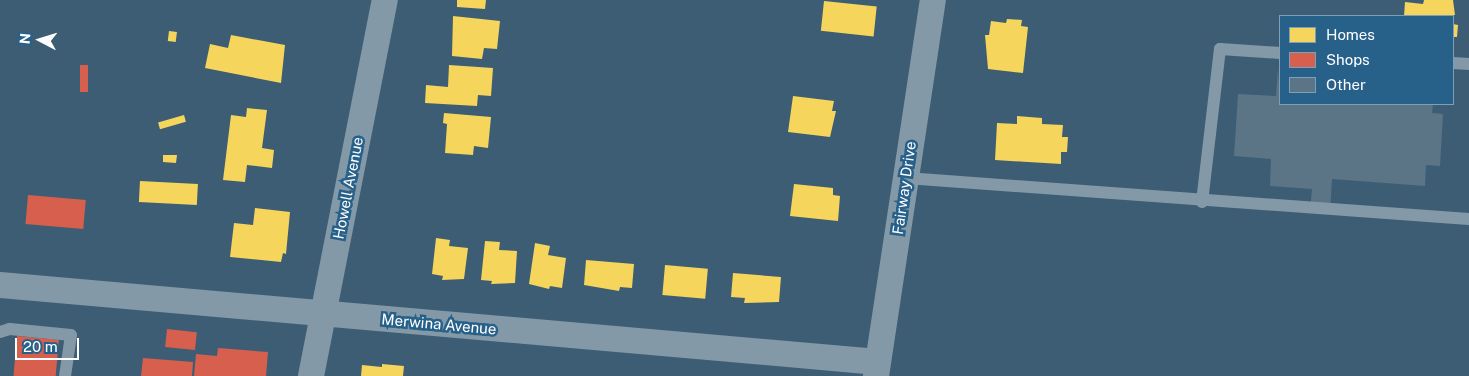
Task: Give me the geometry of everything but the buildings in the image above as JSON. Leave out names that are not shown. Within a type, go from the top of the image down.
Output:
[{"type":"street","name":"Howell Avenue","points":[[311,376],[385,0]]},
{"type":"street","name":"Fairway Drive","points":[[877,369],[933,0]]},
{"type":"street","name":"Merwina Avenue","points":[[0,284],[877,369]]},
{"type":"lane","points":[[1202,202],[1220,49],[1279,53]]},
{"type":"lane","points":[[1454,63],[1469,64]]},
{"type":"lane","points":[[906,178],[1202,202],[1469,219]]},
{"type":"lane","points":[[0,332],[10,329],[71,335],[65,376]]}]
